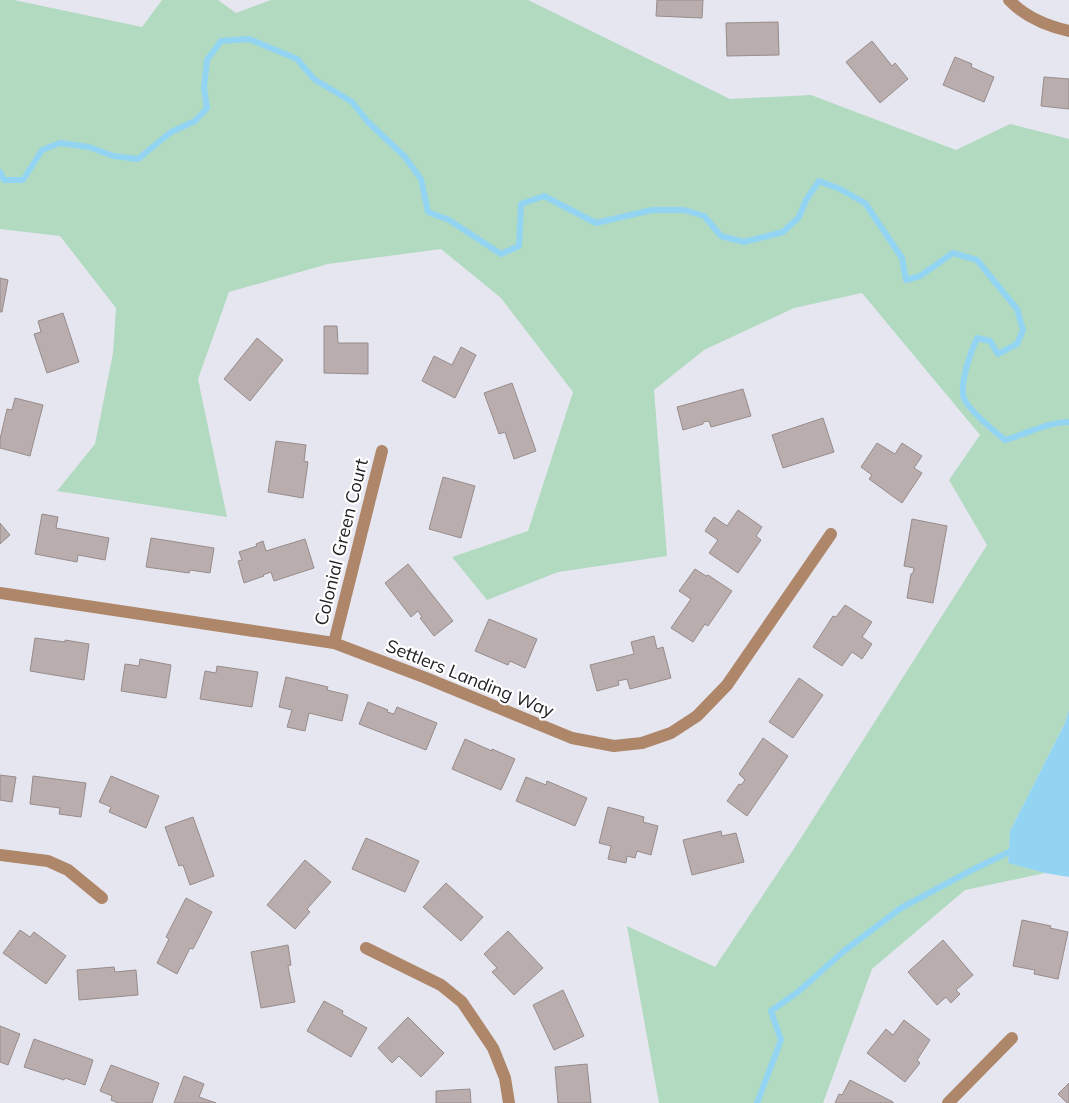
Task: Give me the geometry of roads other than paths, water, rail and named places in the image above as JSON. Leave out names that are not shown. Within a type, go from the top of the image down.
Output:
[{"type":"street","points":[[1009,0],[1018,9],[1046,25],[1069,31]]},
{"type":"street","name":"Colonial Green Court","points":[[334,643],[382,451]]},
{"type":"street","name":"Settlers Landing Way","points":[[0,593],[334,643],[426,678],[572,738],[614,746],[642,743],[671,733],[697,716],[727,685],[830,534]]},
{"type":"street","points":[[0,855],[48,861],[68,870],[102,898]]},
{"type":"street","points":[[366,948],[441,985],[462,1002],[493,1048],[505,1078],[509,1103]]},
{"type":"street","points":[[948,1103],[1012,1038]]},
{"type":"water","points":[[1069,710],[1069,877],[1008,863],[1010,831],[1065,723]]},
{"type":"waterway","points":[[0,172],[4,180],[23,180],[42,150],[60,143],[89,147],[113,156],[138,159],[171,132],[195,121],[207,108],[204,88],[207,60],[221,41],[249,39],[297,59],[314,79],[352,102],[368,122],[404,156],[421,179],[428,212],[449,220],[501,254],[519,246],[521,204],[544,196],[596,223],[652,210],[684,210],[704,216],[721,236],[744,242],[783,232],[799,217],[806,200],[819,181],[840,189],[865,203],[902,258],[906,280],[920,276],[953,253],[977,260],[1017,309],[1023,330],[1017,344],[998,354],[990,341],[977,338],[966,368],[963,385],[964,398],[976,415],[1005,440],[1045,426],[1069,422]]},
{"type":"waterway","points":[[757,1103],[781,1040],[771,1011],[799,991],[844,951],[901,908],[1009,852]]}]
